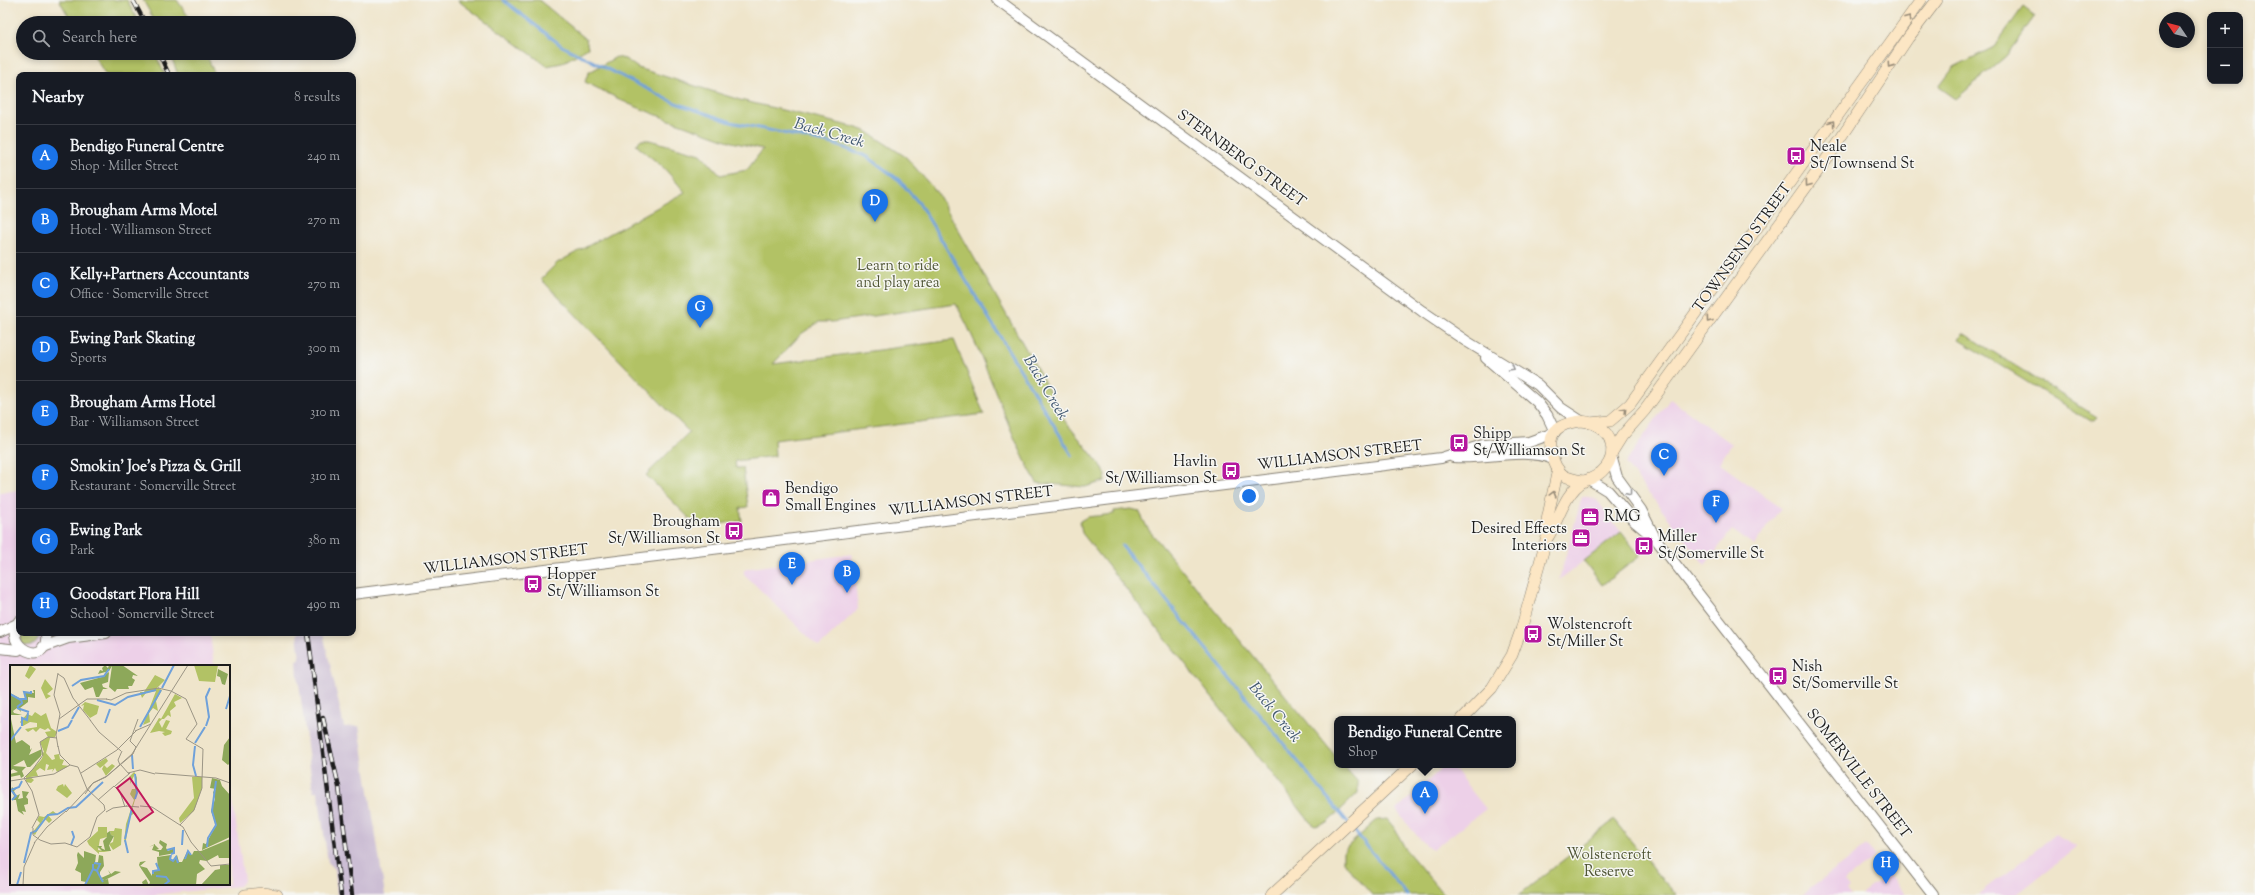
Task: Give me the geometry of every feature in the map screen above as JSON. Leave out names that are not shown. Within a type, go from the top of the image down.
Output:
[{"type":"main road","name":"TOWNSEND STREET","points":[[1585,422],[1610,421],[1630,404],[1921,0]]},
{"type":"main road","name":"TOWNSEND STREET","points":[[1612,456],[1622,436],[1645,410],[1833,150],[1908,38],[1937,0]]},
{"type":"main road","points":[[1465,716],[1492,688],[1512,655],[1522,630],[1547,537],[1569,496],[1573,489],[1603,472],[1612,456],[1610,442],[1606,434],[1585,422],[1565,425],[1554,433],[1552,446],[1556,464],[1547,520],[1547,537]]},
{"type":"main road","points":[[1556,464],[1569,478],[1587,481]]},
{"type":"main road","points":[[1272,895],[1409,768]]},
{"type":"main road","points":[[245,895],[262,893],[277,895]]},
{"type":"street","name":"STERNBERG STREET","points":[[998,0],[1399,294],[1466,341],[1538,385],[1561,408],[1585,422]]},
{"type":"street","name":"STERNBERG STREET","points":[[1466,341],[1537,402],[1547,415],[1554,433]]},
{"type":"street","name":"WILLIAMSON STREET","points":[[356,594],[1449,457],[1483,445],[1528,442],[1554,433]]},
{"type":"street","name":"WILLIAMSON STREET","points":[[1449,457],[1470,459],[1533,454],[1556,464]]},
{"type":"street","name":"SOMERVILLE STREET","points":[[1612,456],[1617,477],[1641,510],[1655,538],[1933,895]]},
{"type":"street","name":"SOMERVILLE STREET","points":[[1587,481],[1608,491],[1634,521],[1655,538]]},
{"type":"street","points":[[0,632],[16,624]]},
{"type":"street","points":[[16,625],[11,635],[14,646],[18,650]]},
{"type":"street","points":[[42,647],[45,636]]},
{"type":"street","points":[[0,648],[29,653],[68,638],[83,636]]},
{"type":"shaded area","points":[[1670,399],[1732,444],[1719,463],[1781,508],[1754,545],[1732,530],[1705,565],[1625,463]]},
{"type":"shaded area","points":[[16,490],[16,636],[210,636],[214,665],[10,665],[10,885],[230,885],[230,781],[244,880],[239,886],[151,895],[0,895],[0,493]]},
{"type":"shaded area","points":[[1584,496],[1596,499],[1621,532],[1559,580],[1582,497]]},
{"type":"shaded area","points":[[852,554],[858,609],[819,647],[744,574],[744,569]]},
{"type":"shaded area","points":[[297,636],[324,636],[344,727],[359,726],[385,895],[337,895],[335,869],[328,862],[318,792],[313,792],[298,676],[297,660],[300,659]]},
{"type":"shaded area","points":[[1442,768],[1453,768],[1486,809],[1432,850],[1418,837],[1396,810]]},
{"type":"shaded area","points":[[2055,835],[2077,847],[2016,895],[1978,895]]},
{"type":"shaded area","points":[[1866,846],[1875,856],[1844,881],[1849,888],[1846,890],[1850,895],[1802,895]]},
{"type":"shaded area","points":[[1888,874],[1905,895],[1861,895]]},
{"type":"green space","points":[[59,0],[127,0],[135,16],[69,16]]},
{"type":"green space","points":[[143,0],[177,0],[188,16],[152,16]]},
{"type":"green space","points":[[457,0],[539,0],[586,39],[588,48],[562,63],[547,66]]},
{"type":"green space","points":[[2023,7],[2035,16],[2006,56],[1956,99],[1939,87],[1954,67],[1994,47]]},
{"type":"green space","name":"Learn to ride and play area","points":[[616,57],[625,59],[638,68],[740,100],[866,131],[906,157],[938,194],[1040,374],[1064,420],[1103,468],[1106,475],[1105,481],[1085,487],[1037,483],[1015,439],[978,348],[956,304],[832,322],[819,322],[801,334],[773,364],[954,340],[984,414],[774,440],[775,456],[735,461],[736,468],[743,468],[748,507],[740,508],[742,521],[701,526],[693,522],[646,475],[689,432],[541,279],[557,263],[685,192],[664,168],[636,145],[640,140],[649,140],[701,154],[720,175],[747,170],[763,149],[732,142],[667,119],[629,104],[585,82],[588,73]]},
{"type":"green space","points":[[96,60],[158,60],[164,72],[104,72]]},
{"type":"green space","points":[[173,60],[209,60],[214,72],[177,72]]},
{"type":"green space","points":[[1963,333],[2097,417],[2090,421],[1959,340]]},
{"type":"green space","points":[[1131,509],[1139,511],[1148,529],[1334,754],[1334,768],[1346,768],[1358,782],[1358,793],[1327,823],[1315,826],[1310,822],[1082,533],[1080,521],[1087,517],[1114,514],[1114,511]]},
{"type":"green space","points":[[1621,532],[1640,556],[1602,585],[1584,561]]},
{"type":"green space","points":[[20,636],[39,636],[38,640],[32,645],[29,646],[22,644]]},
{"type":"green space","points":[[1387,819],[1395,829],[1406,850],[1444,895],[1372,895],[1343,862],[1343,852],[1348,846],[1377,820]]},
{"type":"green space","name":"Wolstencroft Reserve","points":[[1614,820],[1660,877],[1677,895],[1519,895]]},
{"type":"waterway","name":"Back Creek","points":[[503,0],[562,46],[673,102],[731,122],[834,144],[868,157],[899,180],[919,203],[1072,455]]},
{"type":"waterway","name":"Back Creek","points":[[1122,546],[1407,895]]},
{"type":"railway","points":[[133,0],[141,16]]},
{"type":"railway","points":[[162,60],[168,72]]},
{"type":"railway","points":[[308,636],[341,895]]},
{"type":"railway","points":[[323,718],[339,787],[352,895]]},
{"type":"place","name":"Neale St/Townsend St","points":[[1796,156]]},
{"type":"place","name":"Ewing Park Skating","points":[[875,222]]},
{"type":"place","name":"Ewing Park","points":[[700,328]]},
{"type":"place","name":"Shipp St/Williamson St","points":[[1459,443]]},
{"type":"place","name":"Havlin St/Williamson St","points":[[1231,471]]},
{"type":"place","name":"Kelly+Partners Accountants","points":[[1664,476]]},
{"type":"place","name":"Bendigo Small Engines","points":[[771,498]]},
{"type":"place","name":"RMG","points":[[1590,517]]},
{"type":"place","name":"Smokin' Joe's Pizza & Grill","points":[[1716,523]]},
{"type":"place","name":"Brougham St/Williamson St","points":[[734,531]]},
{"type":"place","name":"Desired Effects Interiors","points":[[1581,538]]},
{"type":"place","name":"Miller St/Somerville St","points":[[1644,546]]},
{"type":"place","name":"Hopper St/Williamson St","points":[[533,584]]},
{"type":"place","name":"Brougham Arms Hotel","points":[[792,585]]},
{"type":"place","name":"Brougham Arms Motel","points":[[847,593]]},
{"type":"place","name":"Wolstencroft St/Miller St","points":[[1533,634]]},
{"type":"place","name":"Nish St/Somerville St","points":[[1778,676]]},
{"type":"place","name":"Bendigo Funeral Centre","points":[[1425,814]]},
{"type":"place","name":"Goodstart Flora Hill","points":[[1886,884]]}]
